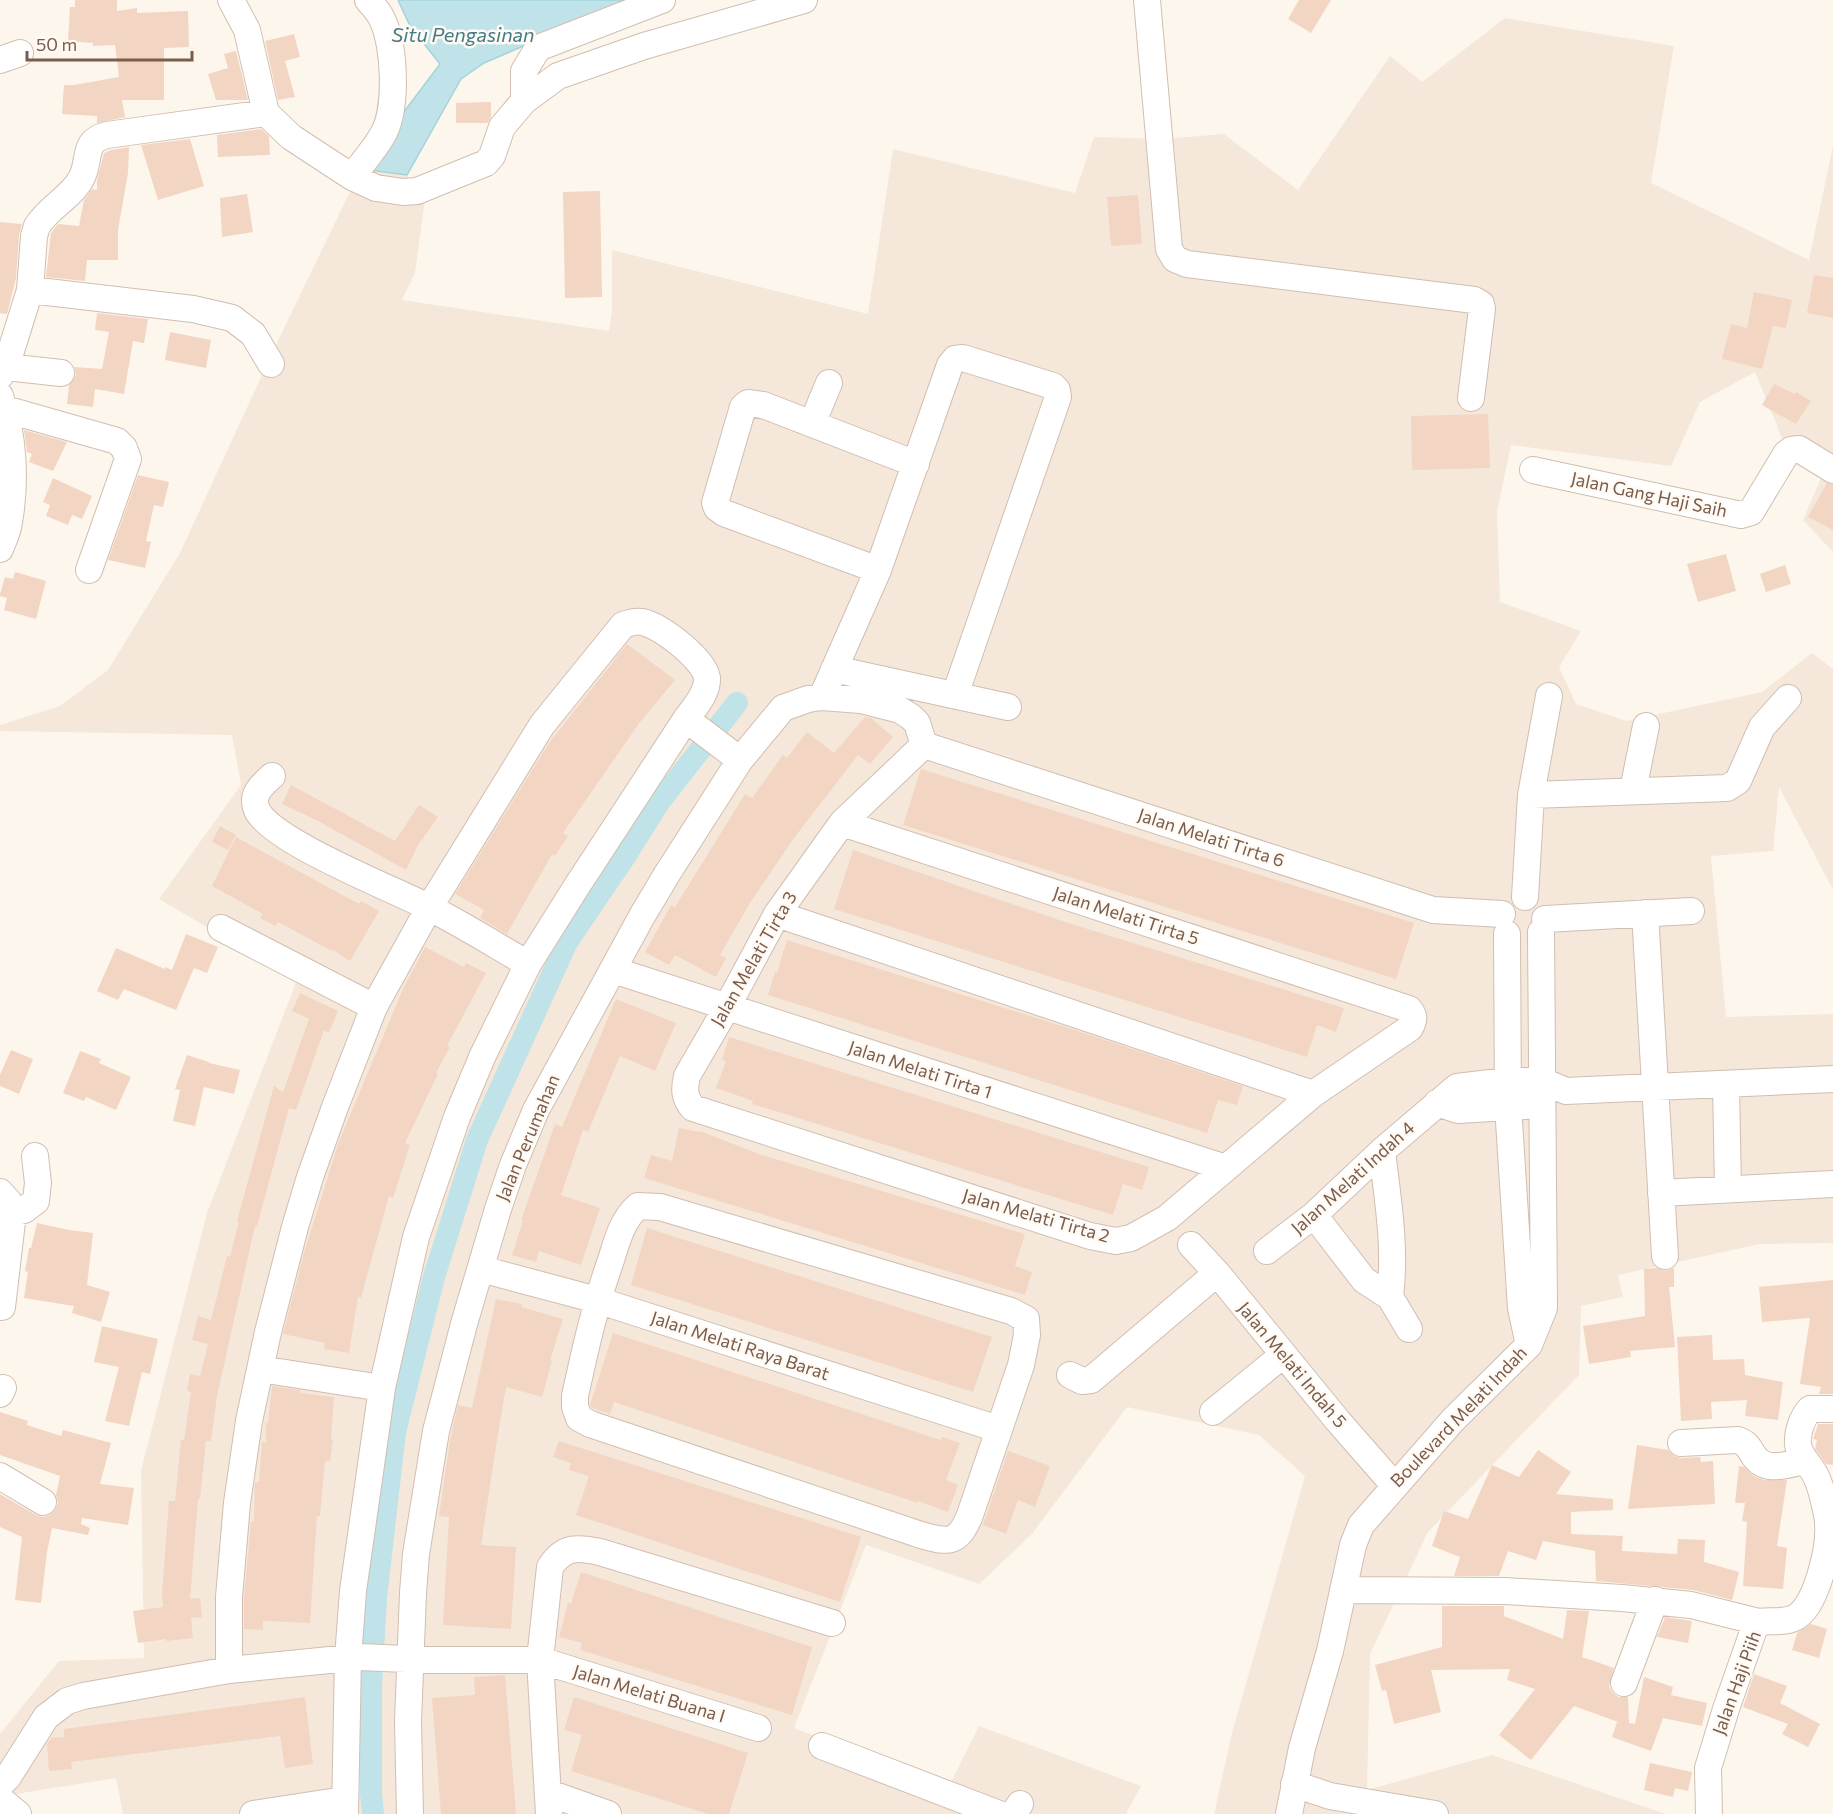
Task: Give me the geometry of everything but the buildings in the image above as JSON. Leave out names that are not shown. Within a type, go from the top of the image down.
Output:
[{"type":"street","points":[[231,0],[247,30],[266,113],[291,137],[352,177],[376,188],[403,192],[417,191],[486,164],[492,156],[502,127],[524,101],[558,76],[644,46],[804,0]]},
{"type":"street","points":[[352,177],[383,135],[388,122],[393,85],[392,57],[382,19],[368,0]]},
{"type":"street","points":[[524,101],[524,71],[538,48],[662,0]]},
{"type":"street","points":[[1147,0],[1169,249],[1175,260],[1187,264],[1474,300],[1481,303],[1472,398]]},
{"type":"street","points":[[61,373],[3,371],[30,290],[34,236],[37,226],[82,178],[91,143],[97,137],[174,124],[266,113]]},
{"type":"street","points":[[30,290],[193,309],[232,318],[252,334],[271,363]]},
{"type":"street","points":[[924,745],[917,723],[900,710],[861,700],[822,697],[878,570],[950,365],[955,359],[963,358],[1053,386],[1057,390],[1058,397],[955,695]]},
{"type":"street","points":[[812,424],[829,383]]},
{"type":"street","points":[[0,549],[9,524],[13,471],[2,402],[117,441],[124,448],[128,459],[89,570]]},
{"type":"street","points":[[878,570],[724,513],[717,508],[715,503],[743,407],[748,403],[763,405],[916,464]]},
{"type":"street","name":"Jalan Gang Haji Saih","points":[[1533,470],[1741,515],[1751,512],[1786,454],[1791,450],[1799,449],[1833,470]]},
{"type":"street","points":[[229,1670],[229,1597],[237,1503],[249,1421],[260,1369],[280,1283],[310,1177],[374,1007],[429,908],[542,725],[623,625],[639,621],[646,622],[696,657],[704,668],[706,687],[690,721],[581,879],[528,964],[483,1055],[435,1177],[416,1237],[382,1388],[358,1547],[345,1807],[253,1814]]},
{"type":"street","points":[[834,669],[1008,707]]},
{"type":"street","points":[[1524,897],[1531,795],[1549,696]]},
{"type":"street","name":"Jalan Perumahan","points":[[406,1659],[417,1554],[436,1431],[464,1324],[498,1209],[536,1110],[735,755],[783,708],[808,699],[822,697]]},
{"type":"street","points":[[1531,795],[1727,788],[1738,781],[1762,727],[1788,698]]},
{"type":"street","points":[[690,721],[735,755]]},
{"type":"street","points":[[1634,790],[1646,726]]},
{"type":"street","name":"Jalan Melati Tirta 3","points":[[706,1042],[728,1007],[777,914],[842,823],[924,745]]},
{"type":"street","name":"Jalan Melati Tirta 6","points":[[924,745],[1433,910],[1504,924]]},
{"type":"street","points":[[272,776],[257,790],[254,800],[257,810],[269,824],[318,855],[429,908],[528,964]]},
{"type":"street","name":"Jalan Melati Tirta 5","points":[[842,823],[1409,1009]]},
{"type":"street","points":[[1529,1345],[1521,1308],[1508,1106],[1504,924],[1506,905],[1515,899],[1524,897],[1533,899],[1540,904],[1543,925]]},
{"type":"street","points":[[1504,924],[1518,940],[1531,940],[1543,925],[1645,913],[1691,911]]},
{"type":"street","points":[[1645,913],[1665,1256]]},
{"type":"street","points":[[777,914],[1313,1094]]},
{"type":"street","name":"Boulevard Melati Indah","points":[[1289,1814],[1294,1784],[1330,1651],[1342,1590],[1357,1534],[1368,1515],[1453,1420],[1529,1345],[1544,1308],[1543,925]]},
{"type":"street","points":[[221,928],[374,1007]]},
{"type":"street","name":"Jalan Melati Tirta 1","points":[[613,970],[1226,1168]]},
{"type":"street","name":"Jalan Melati Tirta 2","points":[[706,1042],[687,1076],[684,1088],[685,1096],[693,1108],[1105,1240],[1116,1241],[1131,1238],[1167,1218],[1313,1094],[1410,1028],[1413,1014],[1409,1009]]},
{"type":"street","points":[[1655,1087],[1833,1079]]},
{"type":"street","name":"Jalan Melati Indah 4","points":[[1267,1251],[1314,1215],[1382,1151],[1457,1087],[1508,1081],[1542,1093]]},
{"type":"street","points":[[1725,1085],[1728,1189]]},
{"type":"street","name":"Jalan Melati Indah 4","points":[[1437,1103],[1458,1110],[1508,1106],[1542,1093],[1655,1087]]},
{"type":"street","points":[[1382,1151],[1393,1237],[1394,1267],[1390,1297]]},
{"type":"street","points":[[2,1307],[6,1203],[24,1210],[36,1201],[38,1184],[35,1156]]},
{"type":"street","points":[[1661,1193],[1833,1184]]},
{"type":"street","points":[[638,1206],[660,1207],[1022,1315],[1026,1319],[1027,1335],[1020,1365],[998,1429],[970,1515],[961,1533],[956,1538],[948,1540],[921,1535],[590,1424],[579,1418],[575,1407],[575,1396],[597,1300],[622,1227],[630,1213],[638,1206]]},
{"type":"street","points":[[1314,1215],[1364,1280],[1390,1297],[1409,1329]]},
{"type":"street","name":"Jalan Melati Indah 5","points":[[1191,1245],[1394,1485]]},
{"type":"street","name":"Jalan Melati Raya Barat","points":[[481,1269],[597,1300],[998,1429]]},
{"type":"street","points":[[1070,1375],[1082,1381],[1091,1380],[1216,1273]]},
{"type":"street","points":[[1213,1412],[1283,1355]]},
{"type":"street","points":[[260,1369],[382,1388]]},
{"type":"street","name":"Jalan Haji Piih","points":[[1709,1814],[1707,1781],[1712,1752],[1746,1650],[1758,1622],[1790,1620],[1799,1615],[1813,1597],[1817,1584],[1827,1542],[1828,1524],[1814,1473],[1804,1461],[1797,1441],[1805,1415],[1810,1410],[1833,1409]]},
{"type":"street","points":[[1681,1443],[1738,1440],[1745,1443],[1760,1464],[1771,1468],[1804,1461]]},
{"type":"street","points":[[0,1476],[43,1502]]},
{"type":"street","points":[[608,1814],[549,1803],[540,1660],[550,1567],[556,1557],[566,1551],[582,1548],[832,1623]]},
{"type":"street","points":[[1342,1590],[1505,1591],[1656,1600],[1691,1605],[1758,1622]]},
{"type":"street","points":[[1624,1683],[1656,1600]]},
{"type":"street","name":"Jalan Melati Buana I","points":[[0,1785],[8,1777],[46,1717],[67,1701],[83,1696],[229,1670],[354,1658],[540,1660],[758,1728]]},
{"type":"street","points":[[406,1659],[410,1814]]},
{"type":"street","points":[[822,1746],[1011,1811]]},
{"type":"street","points":[[1294,1784],[1330,1796],[1428,1813]]},
{"type":"street","points":[[0,1799],[18,1814]]},
{"type":"shaded area","points":[[1505,18],[1674,46],[1651,183],[1809,260],[1833,146],[1833,552],[1803,520],[1828,462],[1782,438],[1755,372],[1700,402],[1671,466],[1511,445],[1497,512],[1500,602],[1581,631],[1559,667],[1576,704],[1626,721],[1762,692],[1812,653],[1833,669],[1833,890],[1779,787],[1773,851],[1711,856],[1726,1017],[1833,1014],[1833,1243],[1760,1244],[1618,1275],[1623,1297],[1581,1306],[1579,1375],[1428,1532],[1370,1654],[1367,1790],[1492,1755],[1666,1814],[1214,1814],[1232,1733],[1305,1476],[1259,1435],[1127,1407],[1031,1535],[979,1584],[866,1545],[794,1728],[949,1786],[979,1726],[1141,1786],[1126,1814],[123,1814],[116,1778],[16,1794],[0,1811],[0,1734],[59,1661],[144,1658],[141,1471],[207,1213],[297,980],[159,899],[241,785],[232,735],[0,731],[0,725],[60,706],[108,670],[180,553],[274,349],[361,169],[407,175],[425,200],[415,273],[402,300],[609,331],[612,311],[612,250],[868,314],[893,149],[1075,193],[1094,137],[1163,139],[1224,134],[1298,190],[1390,56],[1422,82]]},
{"type":"water","name":"Situ Pengasinan","points":[[398,0],[652,0],[577,23],[484,63],[461,79],[407,175],[361,169],[440,64],[410,26]]},
{"type":"waterway","points":[[373,1814],[371,1685],[376,1598],[395,1432],[434,1277],[477,1140],[567,942],[660,801],[737,703]]}]
